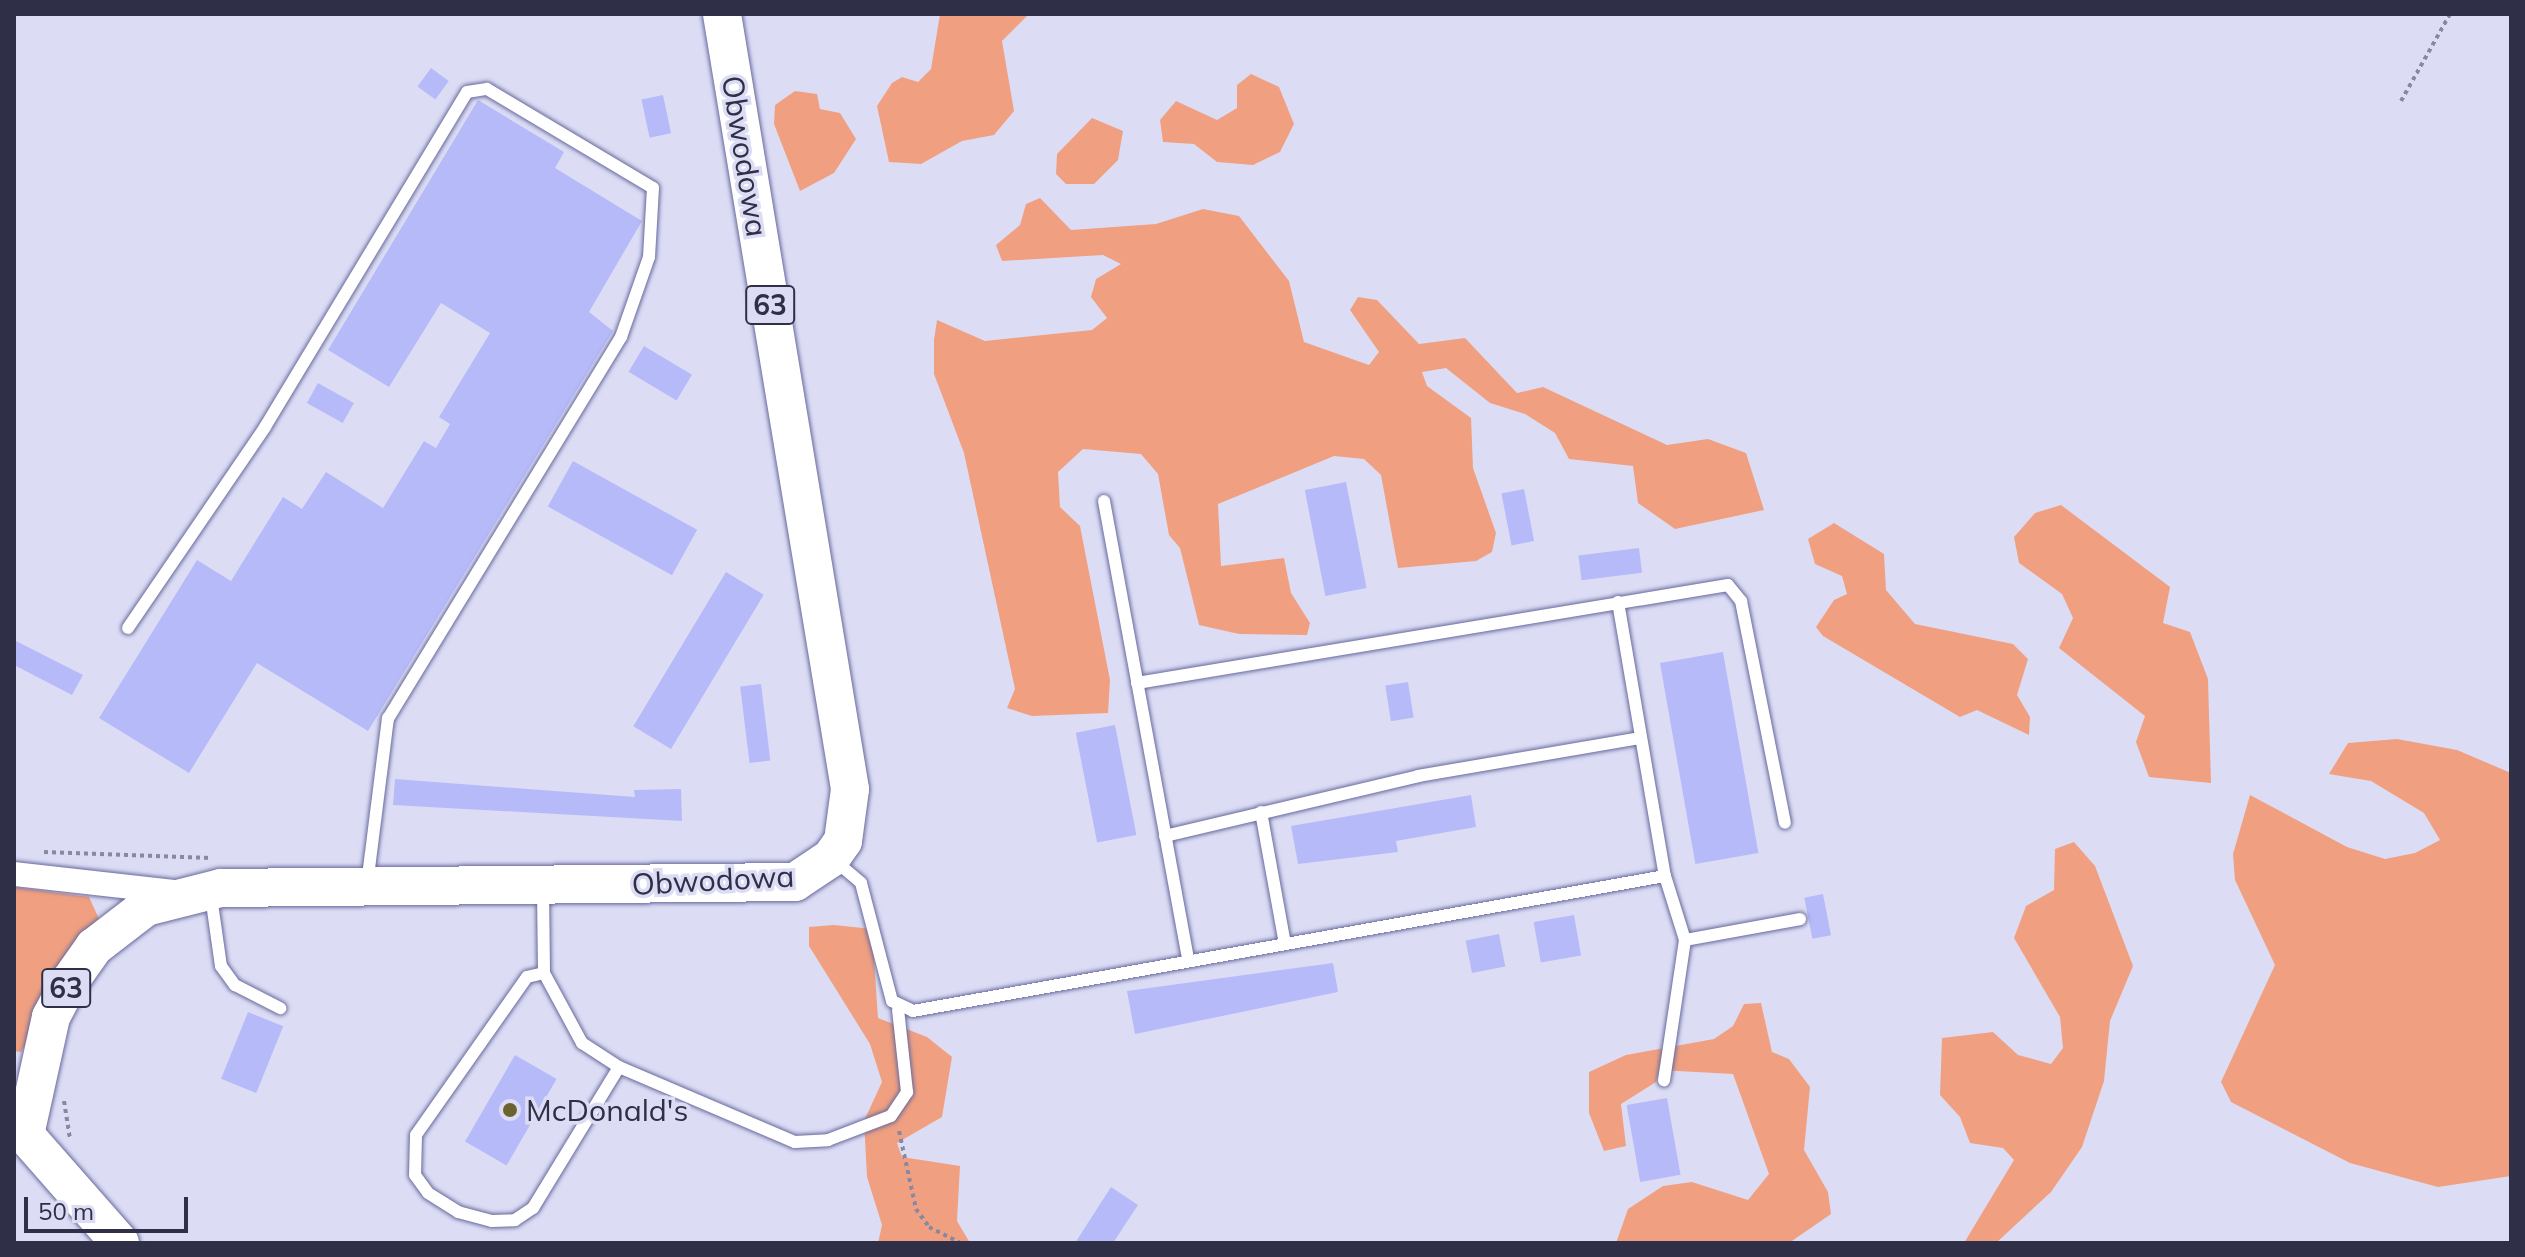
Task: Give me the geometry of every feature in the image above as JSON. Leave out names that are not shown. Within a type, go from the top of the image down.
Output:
[{"type":"main road","name":"Obwodowa","points":[[120,1243],[25,1135],[51,1017],[70,981],[122,922],[205,880],[366,887],[795,882],[831,858],[850,822],[850,789],[722,14]]},
{"type":"street","points":[[14,874],[205,880]]},
{"type":"lane","points":[[128,628],[265,427],[467,92],[487,89],[653,188],[649,257],[621,337],[388,718],[366,887]]},
{"type":"lane","points":[[1104,501],[1188,960]]},
{"type":"lane","points":[[1137,683],[1715,585],[1737,591],[1785,823]]},
{"type":"lane","points":[[1618,602],[1665,876],[1685,940],[1664,1080]]},
{"type":"lane","points":[[1165,836],[1261,812],[1641,738]]},
{"type":"lane","points":[[1261,812],[1285,944]]},
{"type":"lane","points":[[543,885],[544,973],[582,1043],[619,1067],[795,1142],[828,1140],[891,1116],[907,1092],[898,1009],[861,883],[831,858]]},
{"type":"lane","points":[[898,1009],[1665,876]]},
{"type":"lane","points":[[205,880],[221,966],[235,985],[280,1008]]},
{"type":"lane","points":[[1685,940],[1800,919]]},
{"type":"lane","points":[[544,973],[527,977],[416,1135],[415,1175],[428,1193],[492,1221],[515,1220],[533,1208],[619,1067]]},
{"type":"path","points":[[2401,101],[2450,14]]},
{"type":"path","points":[[27,852],[205,880]]},
{"type":"path","points":[[63,1093],[72,1150]]},
{"type":"path","points":[[891,1116],[904,1142],[916,1209],[929,1227],[960,1243]]},
{"type":"shaded area","points":[[940,14],[1029,14],[1002,41],[1014,111],[994,135],[962,141],[921,164],[889,162],[877,106],[892,83],[902,77],[918,82],[931,69]]},
{"type":"shaded area","points":[[1251,74],[1279,87],[1294,124],[1280,152],[1253,165],[1217,162],[1194,144],[1163,142],[1160,120],[1176,101],[1217,120],[1237,108],[1237,85]]},
{"type":"shaded area","points":[[795,91],[817,94],[820,109],[840,113],[856,139],[834,173],[800,191],[774,124],[775,105]]},
{"type":"shaded area","points":[[1092,118],[1123,131],[1118,160],[1094,184],[1066,184],[1056,174],[1057,154]]},
{"type":"shaded area","points":[[1040,198],[1071,230],[1156,224],[1203,209],[1239,216],[1289,281],[1304,342],[1369,365],[1379,352],[1350,310],[1358,297],[1377,300],[1419,344],[1465,338],[1517,393],[1543,387],[1667,445],[1708,439],[1746,453],[1764,510],[1675,529],[1638,503],[1633,466],[1569,459],[1555,433],[1525,414],[1490,403],[1446,368],[1422,372],[1427,386],[1471,418],[1473,468],[1496,533],[1492,552],[1476,561],[1398,568],[1381,475],[1364,459],[1334,456],[1218,504],[1221,566],[1284,558],[1291,593],[1310,623],[1307,635],[1239,634],[1199,625],[1180,548],[1169,535],[1158,474],[1141,454],[1083,449],[1058,472],[1060,507],[1080,526],[1110,680],[1108,713],[1032,716],[1007,708],[1015,689],[964,453],[934,374],[934,340],[937,320],[985,341],[1092,330],[1107,318],[1091,297],[1096,279],[1121,264],[1103,255],[1002,261],[996,245],[1020,225],[1026,204]]},
{"type":"shaded area","points":[[2061,505],[2170,587],[2163,623],[2190,632],[2208,679],[2211,783],[2149,777],[2136,742],[2145,716],[2059,648],[2073,618],[2062,594],[2019,563],[2014,537],[2035,513]]},
{"type":"shaded area","points":[[1834,523],[1884,554],[1886,590],[1915,624],[2013,644],[2028,659],[2017,695],[2030,717],[2029,735],[1977,710],[1960,717],[1823,636],[1816,627],[1834,600],[1847,594],[1842,576],[1815,564],[1808,539]]},
{"type":"shaded area","points":[[2397,739],[2457,750],[2511,773],[2511,1176],[2438,1187],[2350,1163],[2231,1102],[2221,1082],[2275,965],[2235,880],[2233,854],[2250,795],[2347,847],[2385,859],[2415,853],[2440,840],[2424,813],[2371,781],[2329,774],[2348,743]]},
{"type":"shaded area","points":[[2074,842],[2095,866],[2133,966],[2110,1021],[2104,1081],[2082,1147],[2051,1192],[1996,1243],[1964,1243],[2014,1160],[2003,1148],[1970,1143],[1960,1117],[1940,1095],[1942,1038],[1993,1032],[2018,1055],[2051,1064],[2063,1048],[2060,1017],[2014,938],[2026,906],[2054,890],[2055,849]]},
{"type":"shaded area","points":[[14,887],[89,897],[100,921],[21,1052],[14,1051]]},
{"type":"shaded area","points":[[834,925],[872,929],[878,1018],[927,1037],[952,1057],[942,1117],[897,1143],[902,1157],[960,1166],[957,1221],[970,1243],[878,1243],[882,1225],[867,1177],[864,1121],[882,1082],[870,1044],[809,946],[809,927]]},
{"type":"shaded area","points":[[1761,1003],[1772,1052],[1789,1059],[1810,1087],[1804,1150],[1828,1192],[1831,1214],[1789,1243],[1616,1243],[1628,1209],[1663,1186],[1692,1182],[1748,1200],[1769,1174],[1733,1074],[1659,1070],[1656,1082],[1621,1104],[1626,1146],[1604,1151],[1589,1113],[1589,1072],[1626,1055],[1714,1039],[1733,1026],[1744,1004]]},
{"type":"building","points":[[431,68],[449,81],[435,100],[417,87]]},
{"type":"building","points":[[663,95],[671,133],[650,138],[641,100]]},
{"type":"building","points":[[478,100],[564,152],[555,168],[642,221],[589,312],[613,331],[368,731],[257,663],[189,773],[99,718],[197,560],[231,581],[283,497],[302,509],[326,472],[383,508],[424,441],[436,448],[450,424],[439,417],[490,333],[441,303],[389,387],[328,350]]},
{"type":"building","points":[[644,346],[692,375],[677,401],[629,372]]},
{"type":"building","points":[[318,383],[354,403],[343,423],[307,403]]},
{"type":"building","points":[[573,461],[697,530],[672,575],[548,506]]},
{"type":"building","points":[[1346,482],[1367,588],[1325,596],[1305,490]]},
{"type":"building","points":[[1524,489],[1534,541],[1512,545],[1501,493]]},
{"type":"building","points":[[1639,548],[1642,573],[1582,580],[1578,555]]},
{"type":"building","points":[[726,572],[764,595],[671,749],[633,726]]},
{"type":"building","points":[[14,640],[83,675],[72,695],[14,665]]},
{"type":"building","points":[[1723,652],[1758,853],[1695,864],[1660,663]]},
{"type":"building","points":[[1408,682],[1414,718],[1391,721],[1385,686]]},
{"type":"building","points":[[761,684],[770,760],[750,763],[740,687]]},
{"type":"building","points":[[1115,725],[1136,835],[1097,843],[1076,733]]},
{"type":"building","points":[[395,779],[635,797],[634,790],[681,789],[682,821],[393,805]]},
{"type":"building","points":[[1471,795],[1476,827],[1396,841],[1398,852],[1298,864],[1291,826]]},
{"type":"building","points":[[1823,894],[1831,935],[1812,939],[1804,898]]},
{"type":"building","points":[[1574,915],[1581,955],[1541,962],[1534,922]]},
{"type":"building","points":[[1499,934],[1505,966],[1472,973],[1466,940]]},
{"type":"building","points":[[1333,963],[1338,992],[1135,1034],[1127,991]]},
{"type":"building","points":[[248,1012],[283,1026],[256,1093],[221,1079]]},
{"type":"building","name":"McDonald's","points":[[515,1055],[557,1079],[507,1166],[465,1142]]},
{"type":"building","points":[[1667,1098],[1681,1175],[1640,1182],[1627,1105]]},
{"type":"building","points":[[1111,1187],[1138,1205],[1113,1243],[1075,1243]]},
{"type":"place","name":"McDonald's","points":[[510,1110]]}]
